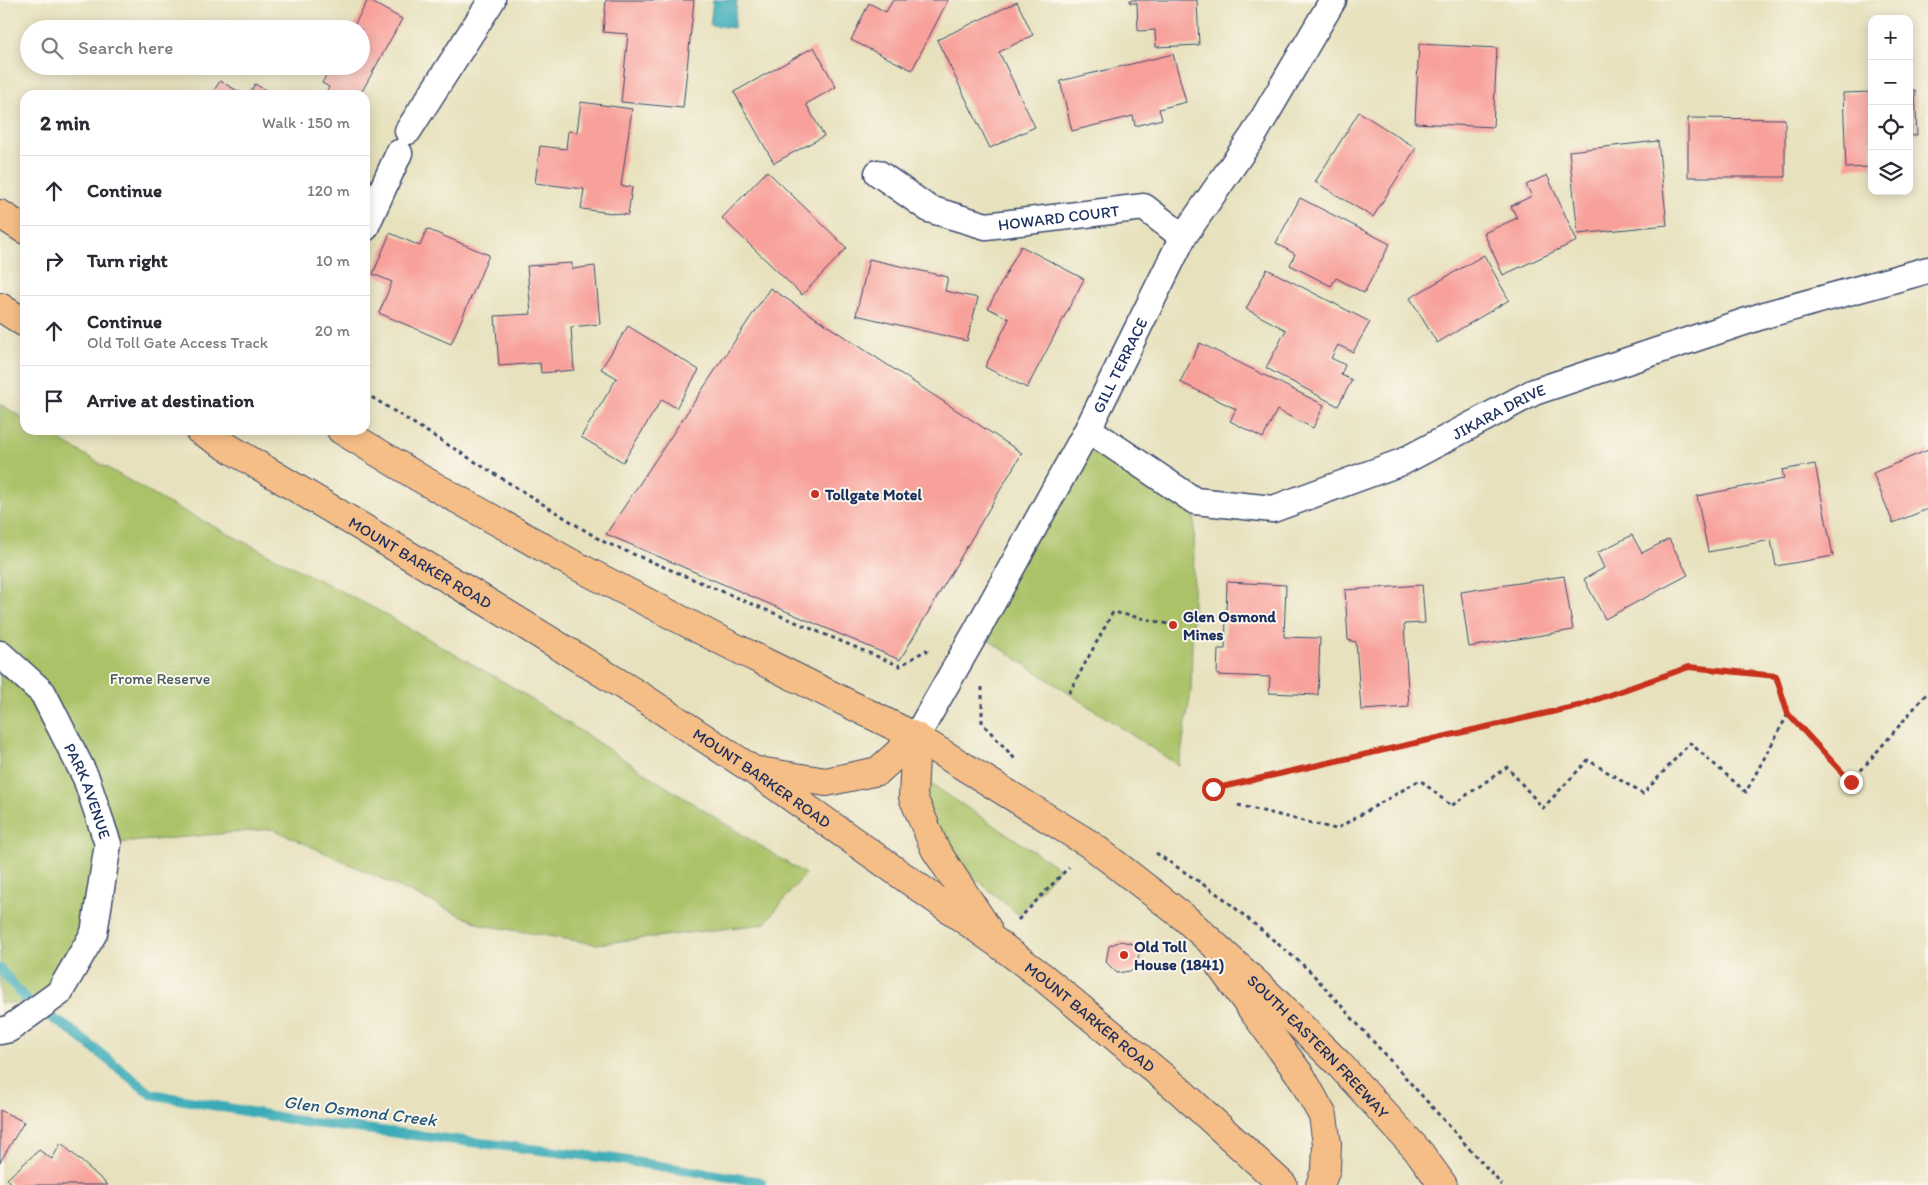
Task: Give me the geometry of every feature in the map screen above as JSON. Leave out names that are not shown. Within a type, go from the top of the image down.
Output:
[{"type":"highway","points":[[0,214],[20,227]]},
{"type":"highway","points":[[0,307],[20,320]]},
{"type":"highway","name":"MOUNT BARKER ROAD","points":[[207,435],[435,570],[645,699],[752,770],[996,942],[1179,1090],[1283,1185]]},
{"type":"highway","points":[[349,435],[418,477],[571,563],[728,644],[916,737],[1091,845],[1185,918],[1300,1076],[1323,1116],[1327,1144],[1326,1169],[1320,1185]]},
{"type":"highway","points":[[752,770],[826,782],[878,770],[916,737]]},
{"type":"highway","points":[[916,737],[913,797],[935,849],[996,942]]},
{"type":"highway","name":"SOUTH EASTERN FREEWAY","points":[[1185,918],[1265,991],[1338,1063],[1420,1153],[1443,1185]]},
{"type":"street","points":[[370,217],[403,142],[492,0]]},
{"type":"street","name":"GILL TERRACE","points":[[916,737],[1088,429],[1183,237],[1253,136],[1333,0]]},
{"type":"street","name":"HOWARD COURT","points":[[878,173],[929,209],[986,226],[1144,208],[1183,237]]},
{"type":"street","name":"JIKARA DRIVE","points":[[1088,429],[1195,501],[1273,509],[1402,462],[1534,392],[1768,314],[1928,270]]},
{"type":"street","name":"PARK AVENUE","points":[[0,654],[43,693],[86,778],[108,844],[94,933],[59,993],[9,1029],[0,1031]]},
{"type":"path","points":[[370,396],[602,540],[900,666],[926,650],[930,653]]},
{"type":"path","points":[[1069,693],[1113,612],[1172,625]]},
{"type":"path","points":[[1213,789],[1578,706],[1689,667],[1776,676],[1788,714],[1851,782],[1928,692]]},
{"type":"path","points":[[982,687],[982,722],[1011,756],[1019,761]]},
{"type":"path","points":[[1238,805],[1336,829],[1420,780],[1451,806],[1507,767],[1543,808],[1588,760],[1643,794],[1690,743],[1746,792],[1788,714]]},
{"type":"path","points":[[996,942],[1070,866]]},
{"type":"green space","name":"Frome Reserve","points":[[0,404],[20,416],[20,435],[52,435],[164,501],[372,607],[511,686],[805,874],[764,924],[596,944],[482,925],[273,829],[109,844],[94,933],[59,993],[29,1003],[0,1003]]},
{"type":"green space","points":[[1088,429],[1195,501],[1191,692],[1179,766],[976,632]]},
{"type":"green space","points":[[925,780],[1059,868],[1019,915],[965,870],[937,832],[925,801]]},
{"type":"water","points":[[713,0],[737,0],[734,28],[710,25]]},
{"type":"building","points":[[368,0],[402,19],[363,90],[328,90],[329,87],[322,83],[326,75],[370,75],[370,20],[357,20]]},
{"type":"building","points":[[606,0],[694,0],[683,108],[621,102],[628,34],[603,32]]},
{"type":"building","points":[[893,0],[948,0],[912,70],[851,40],[869,3],[886,12]]},
{"type":"building","points":[[1130,0],[1197,0],[1199,45],[1156,47],[1155,30],[1138,31],[1137,3],[1130,3]]},
{"type":"building","points":[[1017,2],[1033,35],[999,52],[1035,127],[990,148],[937,40]]},
{"type":"building","points":[[1419,44],[1497,48],[1493,127],[1415,123]]},
{"type":"building","points":[[814,47],[836,87],[806,104],[824,136],[774,163],[734,92]]},
{"type":"building","points":[[1173,54],[1186,102],[1159,109],[1162,119],[1135,126],[1133,116],[1072,131],[1060,81]]},
{"type":"building","points":[[220,81],[236,90],[214,90]]},
{"type":"building","points":[[255,84],[265,90],[252,90]]},
{"type":"building","points":[[1913,90],[1915,90],[1917,135],[1913,136]]},
{"type":"building","points":[[1868,92],[1868,167],[1846,168],[1843,93]]},
{"type":"building","points":[[581,102],[632,109],[621,186],[632,187],[628,215],[581,209],[584,189],[535,183],[540,146],[566,149],[568,131],[577,132]]},
{"type":"building","points":[[1359,112],[1416,148],[1373,217],[1315,182]]},
{"type":"building","points":[[1688,118],[1785,119],[1785,177],[1688,177]]},
{"type":"building","points":[[1658,141],[1667,225],[1578,234],[1569,151]]},
{"type":"building","points":[[767,171],[847,248],[802,295],[722,218]]},
{"type":"building","points":[[1547,175],[1577,241],[1503,275],[1484,233],[1517,218],[1511,206],[1532,196],[1526,185]]},
{"type":"building","points":[[1300,198],[1390,244],[1364,293],[1336,278],[1331,286],[1290,265],[1295,254],[1276,243]]},
{"type":"building","points":[[427,229],[489,255],[451,344],[379,313],[392,282],[373,274],[390,233],[420,246]]},
{"type":"building","points":[[1021,246],[1084,279],[1027,388],[985,367],[1009,319],[988,308]]},
{"type":"building","points":[[1484,255],[1509,300],[1437,343],[1410,298]]},
{"type":"building","points":[[869,259],[948,277],[945,291],[978,298],[967,341],[856,315]]},
{"type":"building","points":[[572,263],[572,269],[595,266],[600,324],[571,327],[574,370],[541,373],[540,363],[499,366],[495,316],[531,314],[527,266]]},
{"type":"building","points":[[1267,269],[1370,322],[1353,352],[1338,345],[1331,358],[1345,365],[1341,375],[1352,380],[1338,406],[1266,368],[1286,330],[1246,309]]},
{"type":"building","name":"Tollgate Motel","points":[[770,288],[1022,453],[900,660],[606,534]]},
{"type":"building","points":[[628,326],[699,370],[676,408],[662,399],[623,462],[581,437],[617,378],[601,369]]},
{"type":"building","points":[[1200,343],[1324,405],[1313,428],[1277,410],[1263,438],[1230,421],[1236,409],[1180,382]]},
{"type":"building","points":[[1928,450],[1928,509],[1893,523],[1873,473]]},
{"type":"building","points":[[1815,464],[1833,556],[1776,566],[1771,540],[1708,552],[1697,496],[1784,479],[1782,470]]},
{"type":"building","points":[[1632,535],[1642,553],[1669,539],[1688,575],[1605,619],[1584,579],[1604,568],[1597,553]]},
{"type":"building","points":[[1564,576],[1573,630],[1469,647],[1461,592]]},
{"type":"building","points":[[1227,582],[1286,585],[1284,637],[1320,638],[1318,695],[1269,693],[1270,677],[1217,675],[1218,649],[1225,649]]},
{"type":"building","points":[[1422,585],[1425,623],[1404,624],[1409,707],[1361,710],[1356,642],[1348,640],[1345,590]]},
{"type":"building","points":[[1121,941],[1133,944],[1139,954],[1136,970],[1117,973],[1106,962],[1109,946]]},
{"type":"building","points":[[0,1110],[24,1122],[0,1162]]},
{"type":"building","points":[[61,1143],[108,1185],[13,1185],[7,1179],[39,1150],[52,1159]]},
{"type":"waterway","name":"Glen Osmond Creek","points":[[0,969],[29,1003],[71,1030],[151,1094],[305,1122],[615,1159],[761,1182]]},
{"type":"place","name":"Tollgate Motel","points":[[815,494]]},
{"type":"place","name":"Glen Osmond Mines","points":[[1173,625]]},
{"type":"place","name":"Old Toll House (1841)","points":[[1124,955]]},
{"type":"route","points":[[1213,789],[1578,706],[1689,667],[1776,676],[1788,714],[1851,782]]}]
